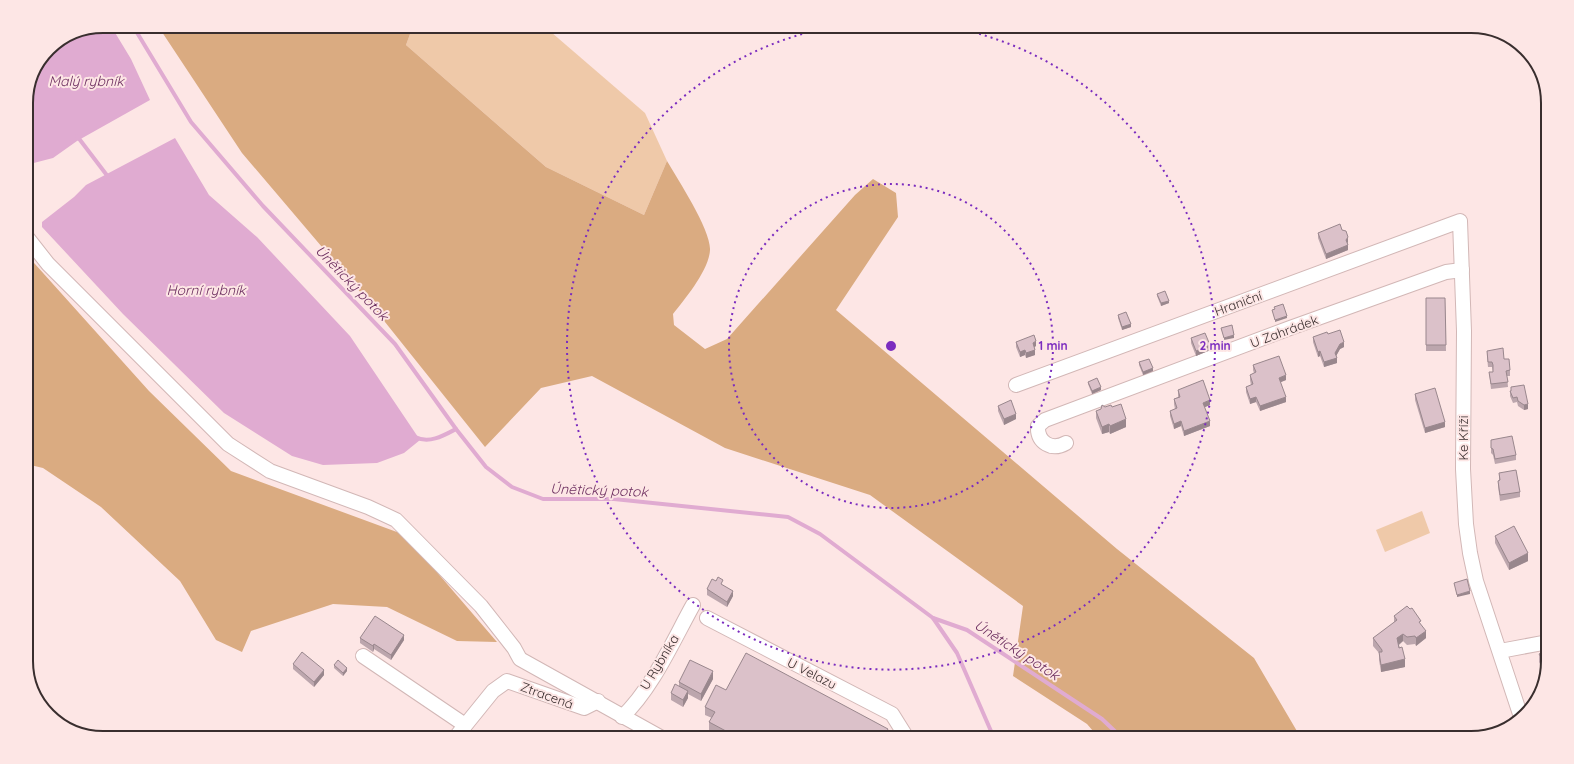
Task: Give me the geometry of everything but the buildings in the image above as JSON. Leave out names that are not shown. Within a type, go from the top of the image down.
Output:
[{"type":"street","name":"Ke Kříži","points":[[1460,221],[1464,331],[1463,469],[1466,524],[1476,581],[1519,712]]},
{"type":"street","name":"Hraniční","points":[[1016,385],[1460,221]]},
{"type":"street","points":[[33,245],[48,264],[228,444],[270,471],[368,507],[396,520],[481,606],[514,648],[520,659],[598,701],[622,717],[649,731]]},
{"type":"street","name":"U Zahrádek","points":[[1066,443],[1060,447],[1052,447],[1043,442],[1038,434],[1038,426],[1045,420],[1290,328],[1446,272],[1462,270]]},
{"type":"street","name":"U Rybníka","points":[[622,717],[649,683],[693,605]]},
{"type":"street","name":"U Velazu","points":[[707,618],[892,714],[902,731]]},
{"type":"street","points":[[1500,650],[1541,643]]},
{"type":"street","points":[[363,656],[465,725]]},
{"type":"street","name":"Ztracená","points":[[460,731],[493,691],[508,681],[584,708],[598,701]]},
{"type":"shaded area","points":[[163,33],[410,33],[406,45],[546,167],[644,215],[667,161],[700,218],[709,241],[710,250],[709,258],[701,275],[673,314],[674,325],[705,349],[727,339],[855,195],[873,179],[896,193],[898,217],[836,310],[1117,549],[1254,658],[1297,731],[1093,731],[1087,724],[1013,676],[1023,606],[870,495],[725,448],[592,376],[541,388],[485,447],[373,307],[242,153]]},
{"type":"shaded area","points":[[410,33],[552,33],[645,113],[667,161],[644,215],[546,167],[406,45]]},
{"type":"shaded area","points":[[33,262],[149,391],[231,471],[405,535],[497,642],[457,641],[387,607],[333,604],[251,631],[242,652],[216,640],[180,581],[101,507],[43,468],[33,466]]},
{"type":"shaded area","points":[[1422,511],[1430,533],[1385,552],[1376,530]]},
{"type":"water","name":"Malý rybník","points":[[115,33],[131,59],[150,100],[77,141],[53,158],[33,163],[33,98],[38,76],[53,53],[76,38],[89,34]]},
{"type":"water","name":"Horní rybník","points":[[175,138],[209,195],[257,237],[350,336],[420,440],[404,453],[377,463],[323,465],[292,456],[224,413],[123,314],[42,227],[42,222],[74,197],[86,185]]},
{"type":"waterway","name":"Únětický potok","points":[[137,33],[191,122],[263,206],[395,344],[456,429],[486,467],[512,487],[543,499],[614,499],[788,517],[820,534],[933,618],[967,630],[1102,719],[1115,731]]},
{"type":"waterway","points":[[77,136],[109,178]]},
{"type":"waterway","points":[[415,437],[425,440],[431,439],[456,429]]},
{"type":"waterway","points":[[933,618],[957,653],[991,731]]}]
